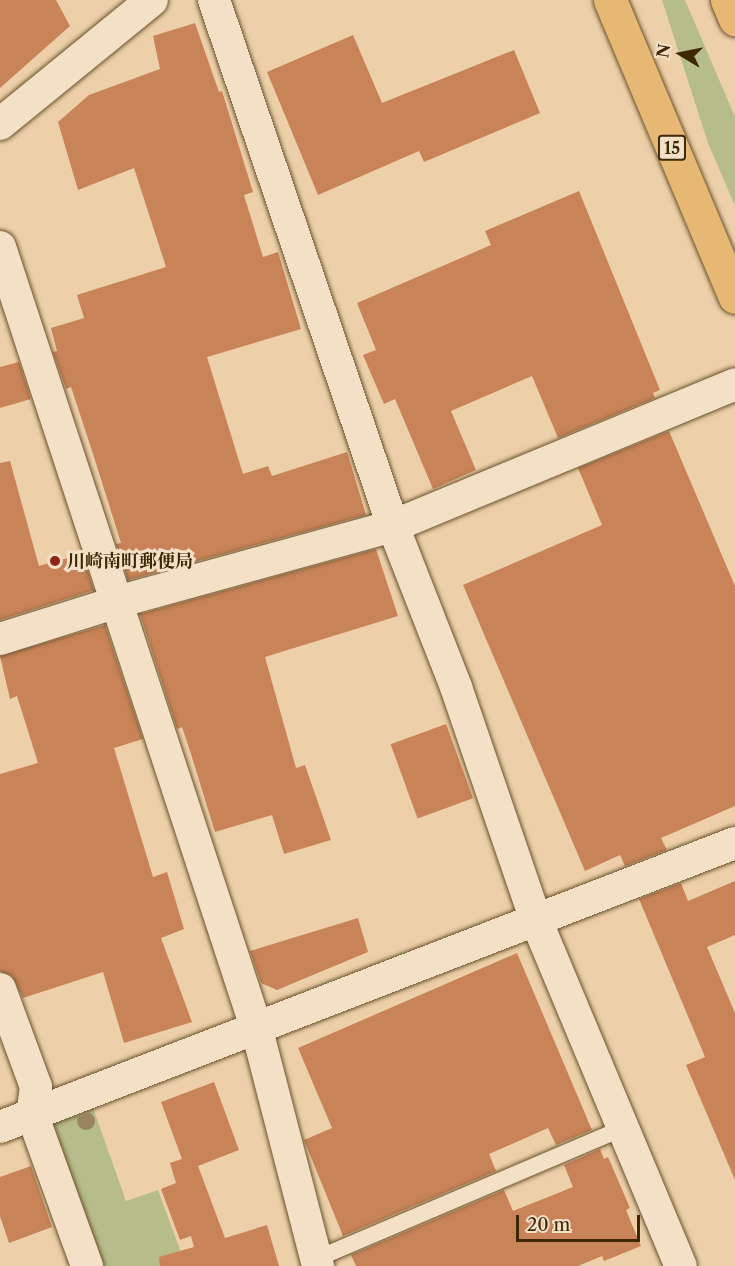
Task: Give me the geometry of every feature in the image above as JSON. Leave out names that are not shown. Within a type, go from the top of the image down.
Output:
[{"type":"highway","name":"15","points":[[610,0],[735,297]]},
{"type":"highway","points":[[727,0],[735,19]]},
{"type":"street","points":[[0,124],[152,0]]},
{"type":"street","points":[[214,0],[393,526],[446,691],[536,920],[681,1266]]},
{"type":"street","points":[[0,247],[117,602],[233,931],[317,1262]]},
{"type":"street","points":[[0,639],[117,602],[393,526],[735,384]]},
{"type":"street","points":[[0,1127],[213,1043],[257,1030],[735,843]]},
{"type":"street","points":[[0,989],[36,1087],[32,1114],[87,1266]]},
{"type":"lane","points":[[317,1262],[623,1128]]},
{"type":"green space","points":[[662,0],[685,0],[735,117],[735,206],[708,143]]},
{"type":"green space","points":[[92,1105],[126,1201],[158,1190],[186,1266],[103,1266],[51,1120]]},
{"type":"building","points":[[0,0],[56,0],[70,26],[0,88]]},
{"type":"building","points":[[195,23],[219,92],[222,91],[253,192],[244,195],[263,257],[278,252],[301,329],[207,357],[243,474],[268,466],[272,476],[347,452],[366,515],[128,580],[116,544],[121,543],[71,387],[66,389],[53,352],[57,351],[51,328],[84,318],[77,295],[166,267],[134,168],[78,190],[58,122],[89,95],[160,69],[153,36]]},
{"type":"building","points":[[353,35],[382,103],[514,50],[540,113],[424,162],[419,151],[318,195],[267,72]]},
{"type":"building","points":[[579,191],[660,390],[653,393],[655,398],[558,438],[532,376],[451,411],[476,470],[433,489],[395,399],[384,404],[363,355],[376,350],[357,303],[491,245],[485,231]]},
{"type":"building","points":[[19,362],[31,399],[0,408],[0,367]]},
{"type":"building","points":[[669,431],[735,586],[735,806],[661,838],[667,850],[625,866],[620,855],[585,871],[463,585],[602,525],[578,468]]},
{"type":"building","points":[[10,461],[39,566],[82,554],[94,590],[0,620],[0,463]]},
{"type":"building","points":[[376,549],[398,616],[265,657],[296,768],[305,765],[331,840],[284,854],[272,815],[215,832],[182,727],[177,729],[140,614]]},
{"type":"building","points":[[105,625],[143,739],[114,748],[153,877],[167,872],[184,929],[161,938],[192,1022],[124,1043],[103,972],[23,998],[12,976],[0,971],[0,774],[38,763],[17,696],[10,699],[0,656]]},
{"type":"building","points":[[446,724],[473,798],[418,818],[391,744]]},
{"type":"building","points":[[735,881],[735,935],[707,947],[735,1013],[735,1180],[686,1065],[705,1057],[639,899],[681,883],[688,901]]},
{"type":"building","points":[[358,918],[368,952],[277,990],[261,983],[250,951]]},
{"type":"building","points":[[517,953],[592,1130],[556,1145],[548,1128],[489,1154],[496,1171],[343,1236],[304,1140],[332,1128],[298,1048]]},
{"type":"building","points":[[214,1082],[239,1150],[198,1166],[225,1238],[267,1225],[279,1266],[160,1266],[159,1257],[194,1247],[191,1236],[180,1240],[161,1189],[176,1183],[170,1163],[182,1159],[161,1102]]},
{"type":"building","points":[[600,1149],[604,1159],[608,1157],[630,1208],[626,1210],[641,1246],[604,1261],[602,1256],[578,1266],[356,1266],[351,1255],[504,1190],[513,1211],[573,1187],[564,1165]]},
{"type":"building","points":[[31,1166],[52,1227],[9,1243],[0,1216],[0,1177]]},
{"type":"place","name":"川崎南町郵便局","points":[[55,561]]}]
